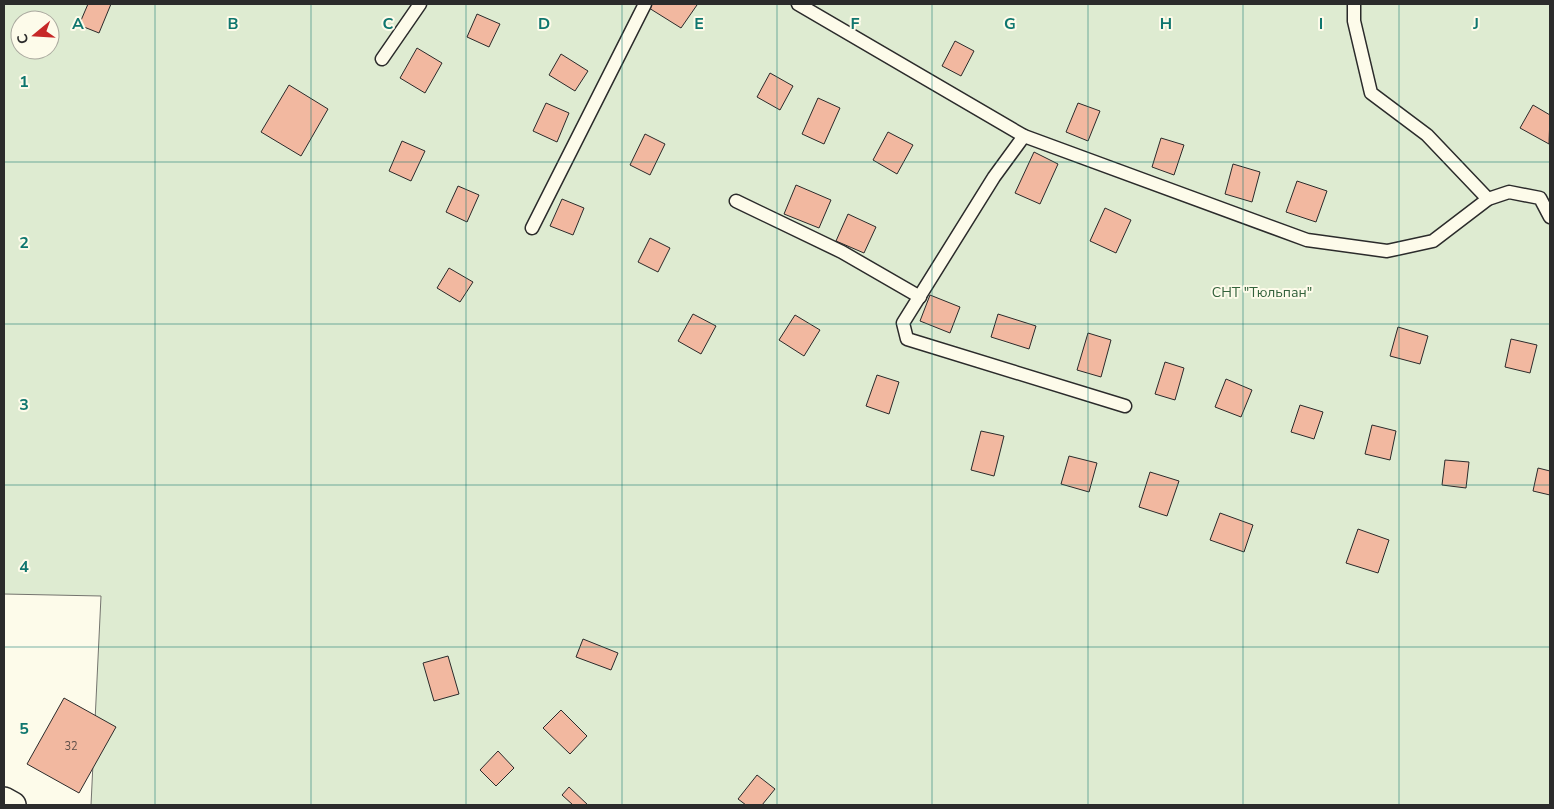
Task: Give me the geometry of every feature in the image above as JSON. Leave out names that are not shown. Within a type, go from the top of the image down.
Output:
[{"type":"street","points":[[4,800],[13,805]]},
{"type":"lane","points":[[382,59],[420,4]]},
{"type":"lane","points":[[532,228],[645,4]]},
{"type":"lane","points":[[798,4],[1024,136],[1307,240],[1387,251],[1433,241],[1488,199],[1509,192],[1540,198],[1550,217]]},
{"type":"lane","points":[[1354,4],[1354,21],[1371,93],[1427,136],[1488,199]]},
{"type":"lane","points":[[1024,136],[994,177],[920,298],[902,323],[907,339],[1126,406]]},
{"type":"lane","points":[[736,201],[842,252],[920,298]]},
{"type":"green space","name":"СНТ \"Тюльпан\"","points":[[4,4],[1550,4],[1550,805],[91,805],[101,596],[4,594]]},
{"type":"building","points":[[88,4],[111,4],[99,33],[79,25]]},
{"type":"building","points":[[652,4],[697,5],[681,28],[649,8]]},
{"type":"building","points":[[477,14],[500,24],[489,47],[467,37]]},
{"type":"building","points":[[955,41],[974,51],[961,76],[942,66]]},
{"type":"building","points":[[417,48],[442,63],[425,93],[400,78]]},
{"type":"building","points":[[561,54],[588,71],[575,91],[549,75]]},
{"type":"building","points":[[770,73],[793,86],[780,110],[757,97]]},
{"type":"building","points":[[289,85],[328,109],[301,156],[261,132]]},
{"type":"building","points":[[818,98],[840,108],[824,144],[802,134]]},
{"type":"building","points":[[546,103],[569,113],[557,142],[533,131]]},
{"type":"building","points":[[1078,103],[1100,111],[1088,141],[1066,132]]},
{"type":"building","points":[[1533,105],[1550,115],[1549,144],[1520,128]]},
{"type":"building","points":[[888,132],[913,145],[897,174],[873,160]]},
{"type":"building","points":[[645,134],[665,144],[650,175],[630,165]]},
{"type":"building","points":[[1161,138],[1184,145],[1174,175],[1152,167]]},
{"type":"building","points":[[402,141],[425,151],[411,181],[389,171]]},
{"type":"building","points":[[1034,152],[1058,164],[1040,204],[1015,193]]},
{"type":"building","points":[[1233,164],[1260,172],[1252,202],[1225,194]]},
{"type":"building","points":[[1297,181],[1327,191],[1316,222],[1286,212]]},
{"type":"building","points":[[796,185],[831,200],[819,228],[784,214]]},
{"type":"building","points":[[458,186],[479,195],[467,222],[446,212]]},
{"type":"building","points":[[562,199],[584,208],[573,235],[550,226]]},
{"type":"building","points":[[1105,208],[1131,220],[1116,253],[1090,241]]},
{"type":"building","points":[[848,214],[876,227],[864,253],[836,241]]},
{"type":"building","points":[[650,238],[670,248],[658,272],[638,262]]},
{"type":"building","points":[[449,268],[473,282],[460,302],[437,288]]},
{"type":"building","points":[[930,295],[960,307],[950,333],[920,321]]},
{"type":"building","points":[[693,314],[716,326],[701,354],[678,341]]},
{"type":"building","points":[[998,314],[1036,326],[1029,349],[991,337]]},
{"type":"building","points":[[795,315],[820,330],[804,356],[779,340]]},
{"type":"building","points":[[1398,327],[1428,336],[1420,364],[1390,356]]},
{"type":"building","points":[[1088,333],[1111,340],[1101,377],[1077,370]]},
{"type":"building","points":[[1511,339],[1537,345],[1530,373],[1505,367]]},
{"type":"building","points":[[1165,362],[1184,368],[1175,400],[1155,394]]},
{"type":"building","points":[[877,375],[899,382],[889,414],[866,406]]},
{"type":"building","points":[[1226,379],[1252,390],[1241,417],[1215,407]]},
{"type":"building","points":[[1300,405],[1323,412],[1314,439],[1291,432]]},
{"type":"building","points":[[1372,425],[1396,431],[1390,460],[1365,454]]},
{"type":"building","points":[[981,431],[1004,436],[994,476],[971,470]]},
{"type":"building","points":[[1069,456],[1097,463],[1089,492],[1061,484]]},
{"type":"building","points":[[1445,460],[1469,462],[1466,488],[1442,485]]},
{"type":"building","points":[[1538,468],[1550,471],[1550,495],[1533,491]]},
{"type":"building","points":[[1150,472],[1179,481],[1167,516],[1139,507]]},
{"type":"building","points":[[1220,513],[1253,525],[1244,552],[1210,540]]},
{"type":"building","points":[[1358,529],[1389,540],[1378,573],[1346,563]]},
{"type":"building","points":[[583,639],[618,653],[611,670],[576,657]]},
{"type":"building","points":[[448,656],[459,694],[434,701],[423,663]]},
{"type":"building","points":[[64,698],[116,727],[79,793],[27,764]]},
{"type":"building","points":[[561,710],[587,736],[570,754],[543,728]]},
{"type":"building","points":[[498,751],[514,768],[496,786],[480,770]]},
{"type":"building","points":[[757,775],[775,789],[762,805],[746,805],[738,799]]},
{"type":"building","points":[[569,787],[588,805],[573,805],[562,795]]}]
